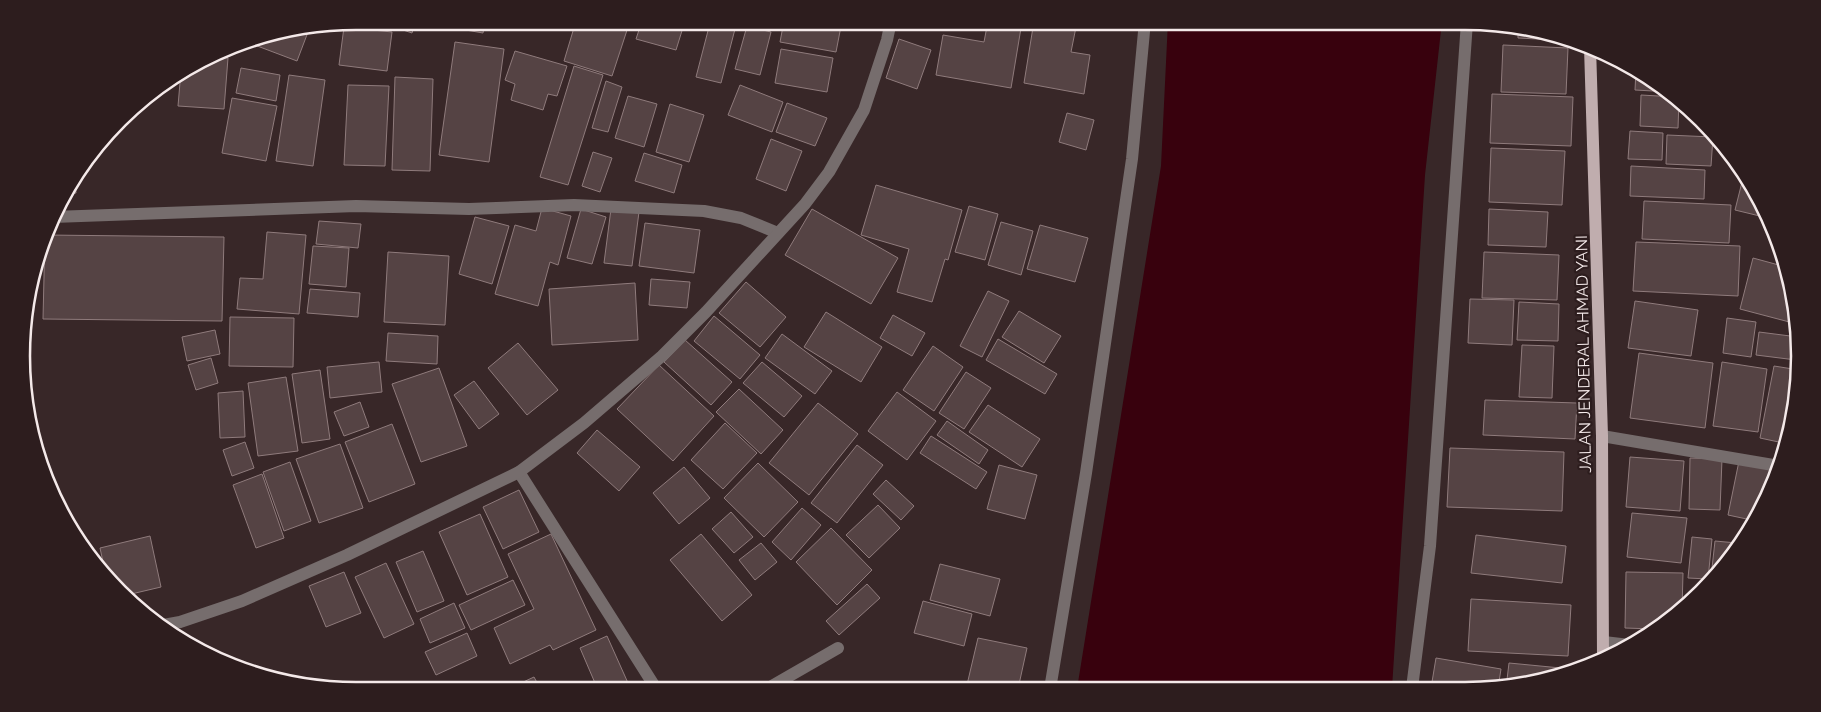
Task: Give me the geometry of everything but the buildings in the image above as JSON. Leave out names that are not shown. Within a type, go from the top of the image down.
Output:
[{"type":"main road","name":"JALAN JENDERAL AHMAD YANI","points":[[1590,55],[1602,436],[1604,650]]},
{"type":"street","points":[[170,624],[242,602],[347,555],[519,472],[584,422],[662,356],[706,312],[805,204],[828,172],[864,110],[889,30]]},
{"type":"street","points":[[1051,682],[1086,473],[1132,159],[1144,30]]},
{"type":"street","points":[[1413,682],[1430,546],[1466,30]]},
{"type":"street","points":[[62,217],[356,206],[469,209],[574,204],[704,211],[741,218],[778,233]]},
{"type":"street","points":[[1602,436],[1772,465]]},
{"type":"street","points":[[519,472],[652,682]]},
{"type":"street","points":[[1604,642],[1617,644]]},
{"type":"street","points":[[779,682],[838,648]]},
{"type":"shaded area","points":[[1168,30],[1441,30],[1425,175],[1392,682],[1078,682],[1161,166]]}]
